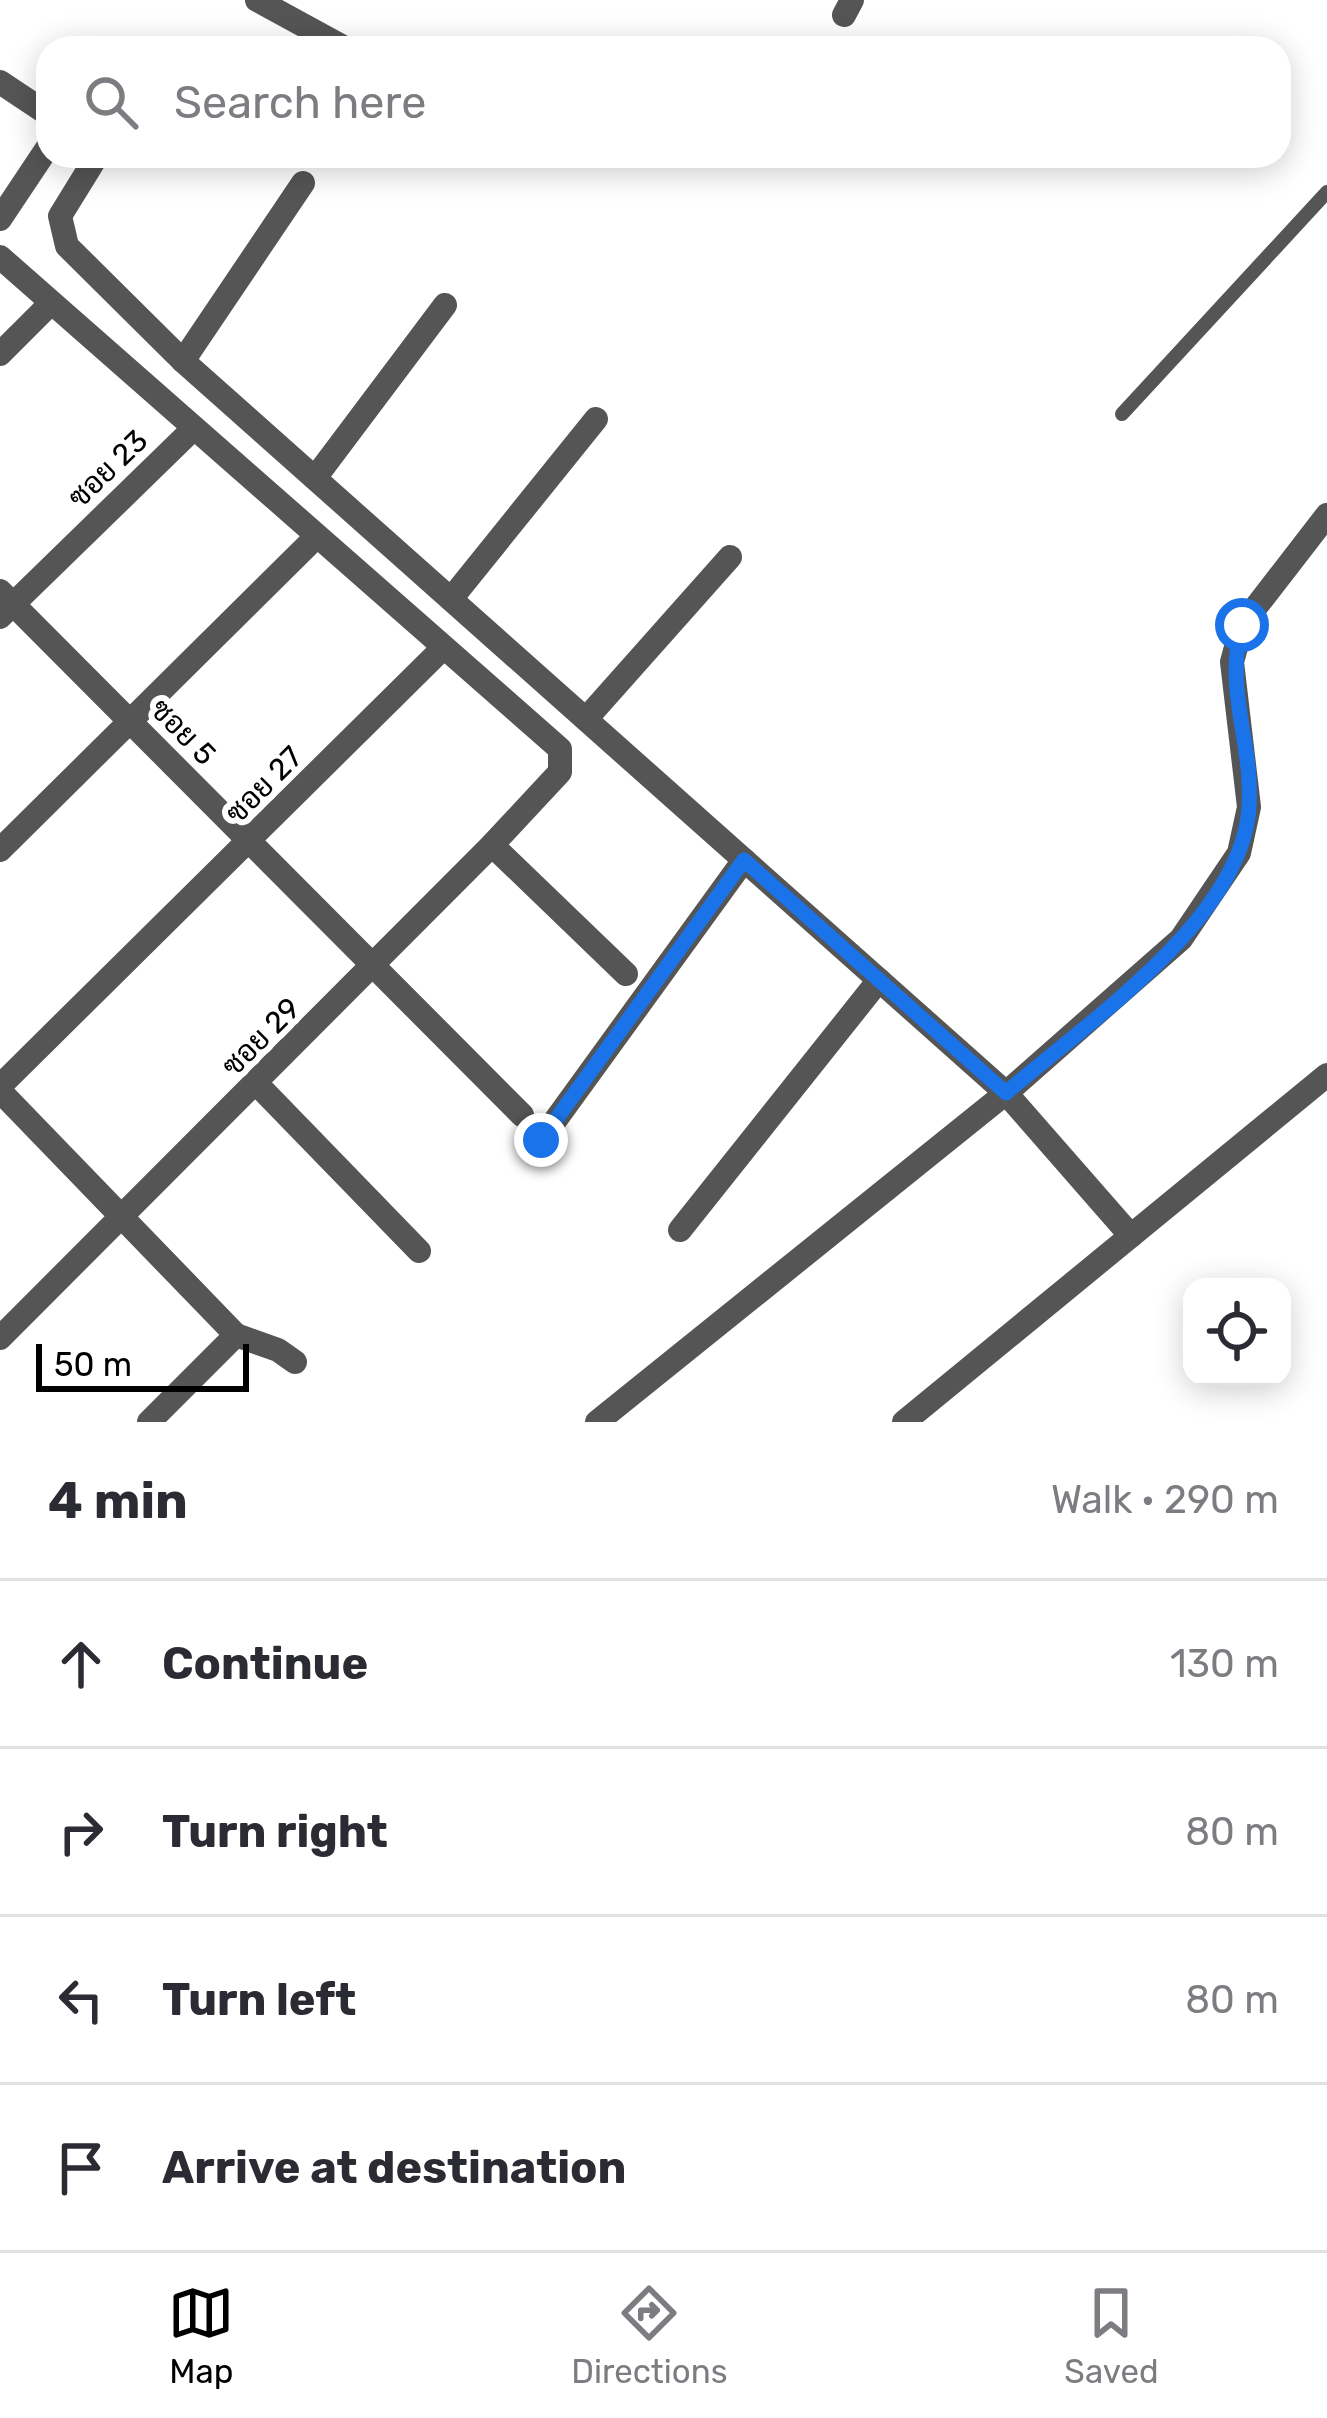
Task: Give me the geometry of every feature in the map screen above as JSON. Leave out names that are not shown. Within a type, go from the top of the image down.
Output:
[{"type":"street","points":[[257,0],[323,36]]},
{"type":"street","points":[[0,82],[36,106]]},
{"type":"street","points":[[0,219],[36,165]]},
{"type":"street","points":[[90,168],[60,216],[60,232],[67,246],[183,361],[1006,1093],[1131,1236]]},
{"type":"street","points":[[183,361],[303,183]]},
{"type":"street","points":[[0,257],[193,429]]},
{"type":"street","points":[[0,354],[51,303]]},
{"type":"street","points":[[315,478],[445,305]]},
{"type":"street","points":[[451,599],[596,418]]},
{"type":"street","name":"ซอย 23","points":[[4,604],[193,429],[441,650]]},
{"type":"street","points":[[597,1422],[1006,1093],[1181,939],[1239,853],[1250,807],[1232,662],[1242,625],[1327,515]]},
{"type":"street","points":[[0,850],[314,538]]},
{"type":"street","points":[[586,718],[730,557]]},
{"type":"street","name":"ซอย 5","points":[[4,604],[130,721],[522,1115]]},
{"type":"street","name":"ซอย 29","points":[[0,1338],[372,968],[560,772],[560,749],[441,650]]},
{"type":"street","name":"ซอย 27","points":[[0,1089],[441,650]]},
{"type":"street","points":[[493,844],[626,974]]},
{"type":"street","points":[[541,1140],[744,860]]},
{"type":"street","points":[[680,1230],[879,980]]},
{"type":"street","points":[[904,1422],[1327,1075]]},
{"type":"street","points":[[257,1084],[419,1251]]},
{"type":"street","points":[[0,1089],[236,1335],[295,1362]]},
{"type":"street","points":[[149,1422],[236,1335]]},
{"type":"lane","points":[[1122,414],[1327,192]]},
{"type":"route","points":[[541,1140],[744,860],[1006,1093],[1181,939],[1239,853],[1250,807],[1232,662],[1242,625]]}]
